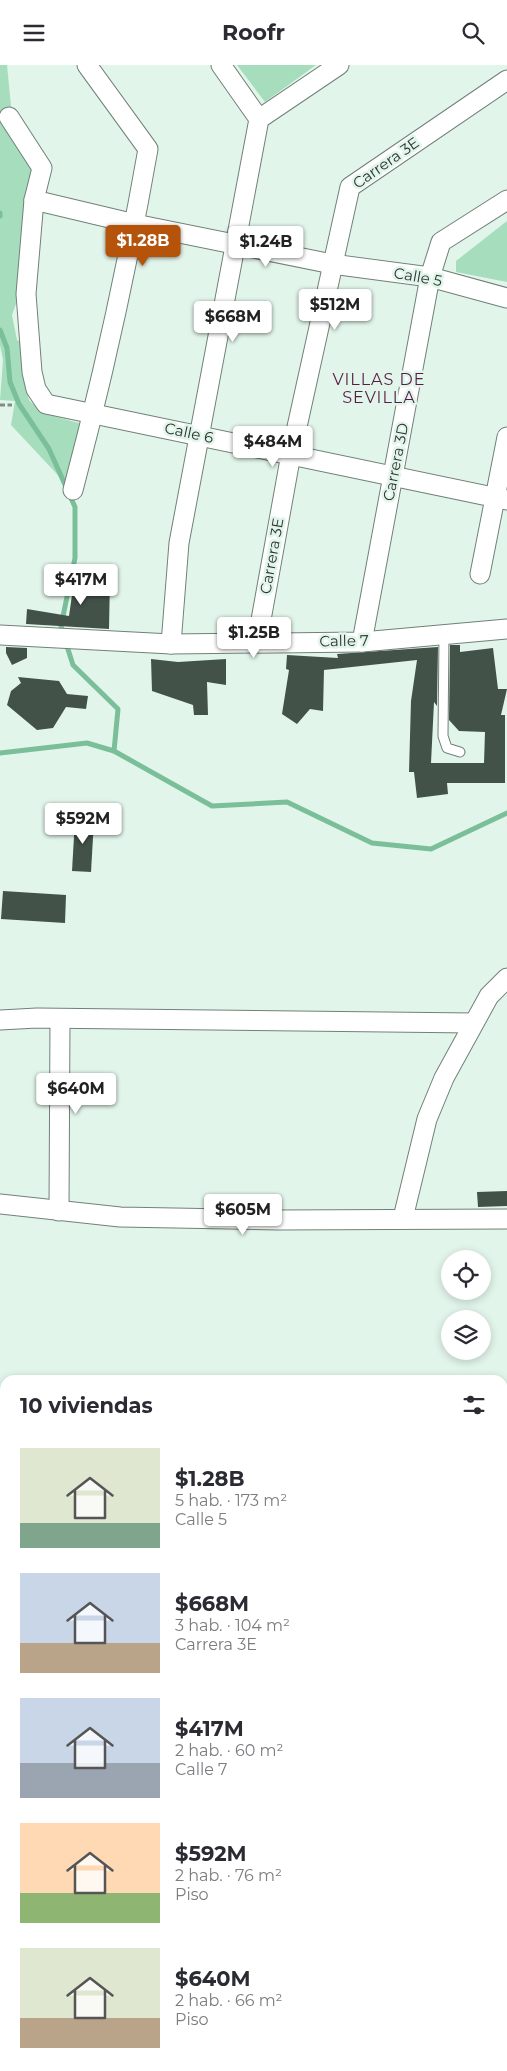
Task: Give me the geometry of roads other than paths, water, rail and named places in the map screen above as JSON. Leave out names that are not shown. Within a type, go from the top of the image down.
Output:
[{"type":"street","points":[[73,490],[94,412],[134,225],[148,149],[87,65]]},
{"type":"street","points":[[221,65],[260,119]]},
{"type":"street","points":[[171,644],[179,543],[260,119],[339,65]]},
{"type":"street","name":"Carrera 3E","points":[[257,642],[291,454],[350,187],[507,80]]},
{"type":"street","points":[[8,117],[42,168],[34,200]]},
{"type":"street","name":"Calle 5","points":[[34,200],[134,225],[332,264],[430,277],[507,298]]},
{"type":"street","name":"Calle 6","points":[[34,200],[26,294],[32,372],[36,389],[46,404],[94,412],[198,436],[501,498]]},
{"type":"street","name":"Carrera 3D","points":[[362,642],[430,277],[441,242],[507,200]]},
{"type":"street","points":[[480,574],[501,498],[507,437]]},
{"type":"street","name":"Calle 7","points":[[0,635],[171,644],[362,642],[507,629]]},
{"type":"street","points":[[403,1218],[427,1119],[444,1078],[473,1023],[490,996],[507,978]]},
{"type":"street","points":[[59,1211],[60,1019]]},
{"type":"street","points":[[0,1020],[473,1023]]},
{"type":"street","points":[[0,1204],[120,1217],[276,1220],[498,1219]]},
{"type":"lane","points":[[444,636],[443,736],[447,748],[460,753]]},
{"type":"waterway","points":[[0,330],[7,348],[10,382],[19,404],[49,449],[75,507],[75,558],[61,626],[64,635]]},
{"type":"waterway","points":[[66,643],[73,665],[118,709],[114,751]]},
{"type":"waterway","points":[[0,753],[87,743],[114,751],[212,806],[287,802],[372,843],[431,849],[507,813]]},
{"type":"district","name":"VILLAS DE SEVILLA","points":[[379,388]]}]
